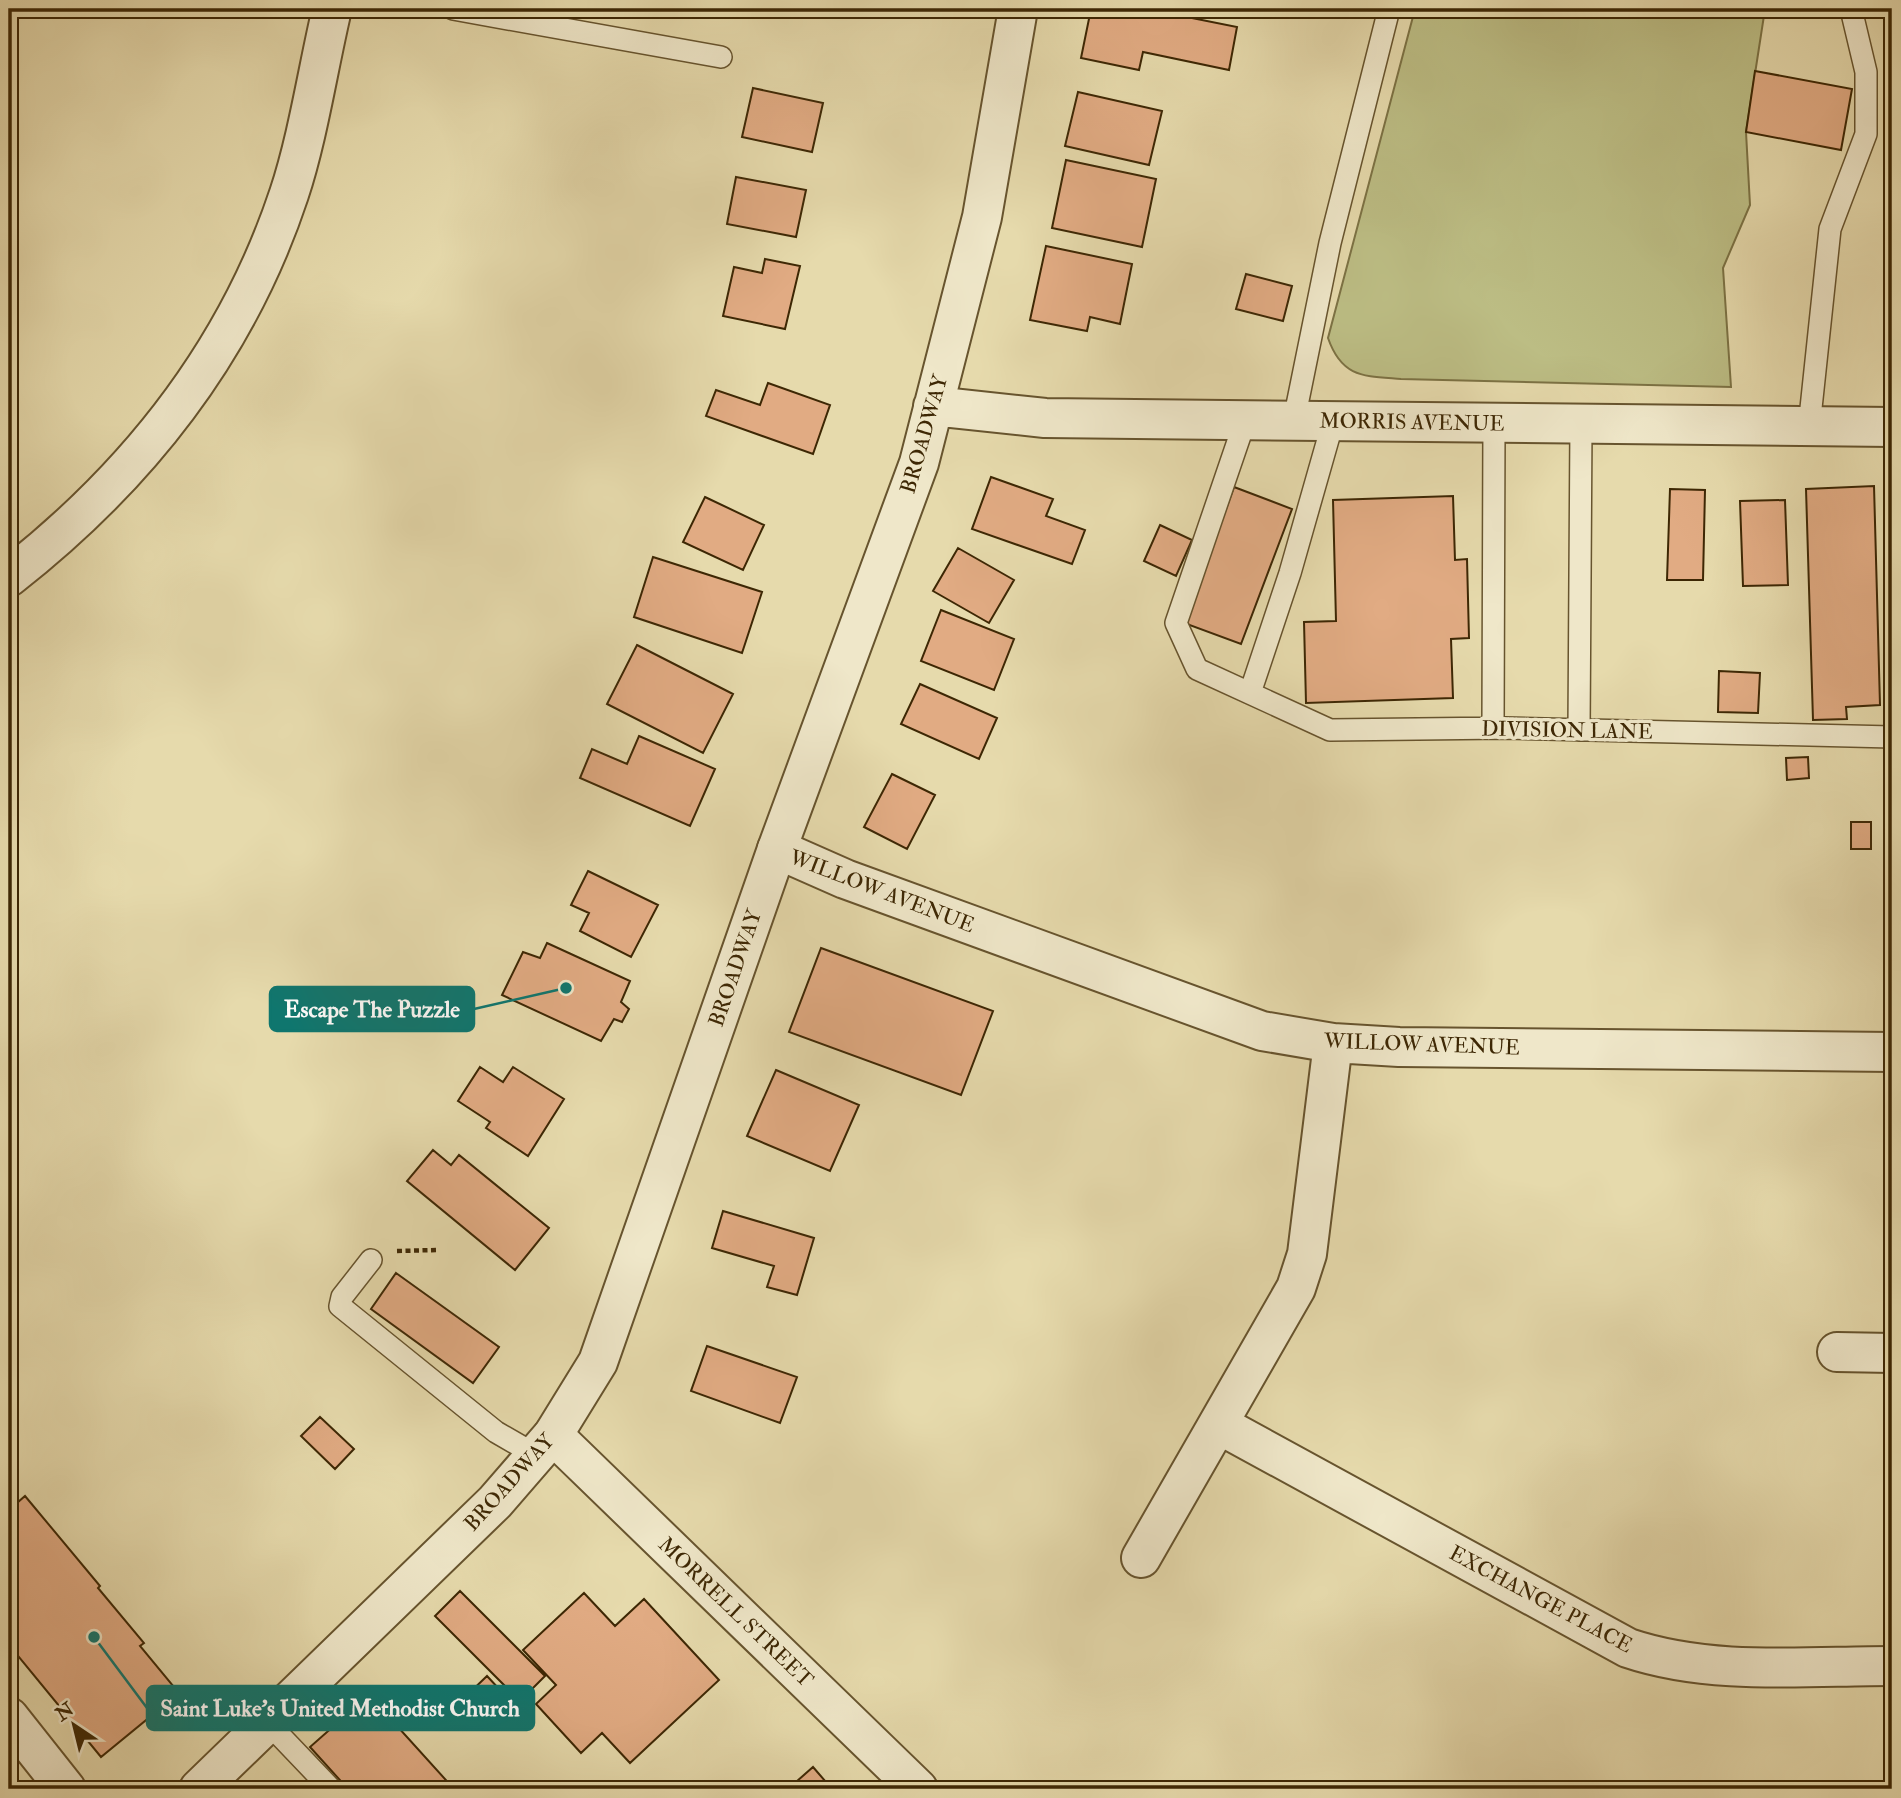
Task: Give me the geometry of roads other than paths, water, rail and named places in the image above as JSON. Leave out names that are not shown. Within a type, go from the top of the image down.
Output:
[{"type":"street","points":[[9,577],[115,485],[153,442],[192,390],[226,334],[269,247],[290,193],[332,9]]},
{"type":"street","name":"BROADWAY","points":[[199,1789],[495,1502],[545,1445],[597,1362],[776,849],[808,771],[919,463],[982,216],[1018,9]]},
{"type":"street","name":"MORRIS AVENUE","points":[[933,406],[1045,418],[1892,427]]},
{"type":"street","name":"WILLOW AVENUE","points":[[776,849],[845,879],[1235,1024],[1333,1043],[1399,1047],[1892,1052]]},
{"type":"street","points":[[1141,1558],[1296,1288],[1307,1254],[1333,1043]]},
{"type":"street","points":[[1837,1352],[1892,1353]]},
{"type":"street","name":"EXCHANGE PLACE","points":[[1219,1423],[1628,1648],[1665,1661],[1705,1665],[1892,1666]]},
{"type":"street","name":"MORRELL STREET","points":[[545,1445],[918,1789]]},
{"type":"street","points":[[9,1717],[66,1789]]},
{"type":"lane","points":[[453,9],[721,57]]},
{"type":"lane","points":[[1294,420],[1330,243],[1389,9]]},
{"type":"lane","points":[[1809,426],[1830,229],[1866,134],[1866,72],[1851,9]]},
{"type":"lane","name":"DIVISION LANE","points":[[1245,421],[1176,622],[1197,669],[1330,730],[1493,728],[1892,737]]},
{"type":"lane","points":[[1250,693],[1290,573],[1333,422]]},
{"type":"lane","points":[[1493,423],[1493,728]]},
{"type":"lane","points":[[1579,730],[1581,424]]},
{"type":"lane","name":"MORRELL STREET","points":[[371,1260],[342,1297],[341,1306],[496,1432],[545,1445]]},
{"type":"lane","points":[[268,1723],[331,1789]]},
{"type":"place","name":"Escape The Puzzle","points":[[566,988]]},
{"type":"place","name":"Saint Luke's United Methodist Church","points":[[94,1637]]}]
